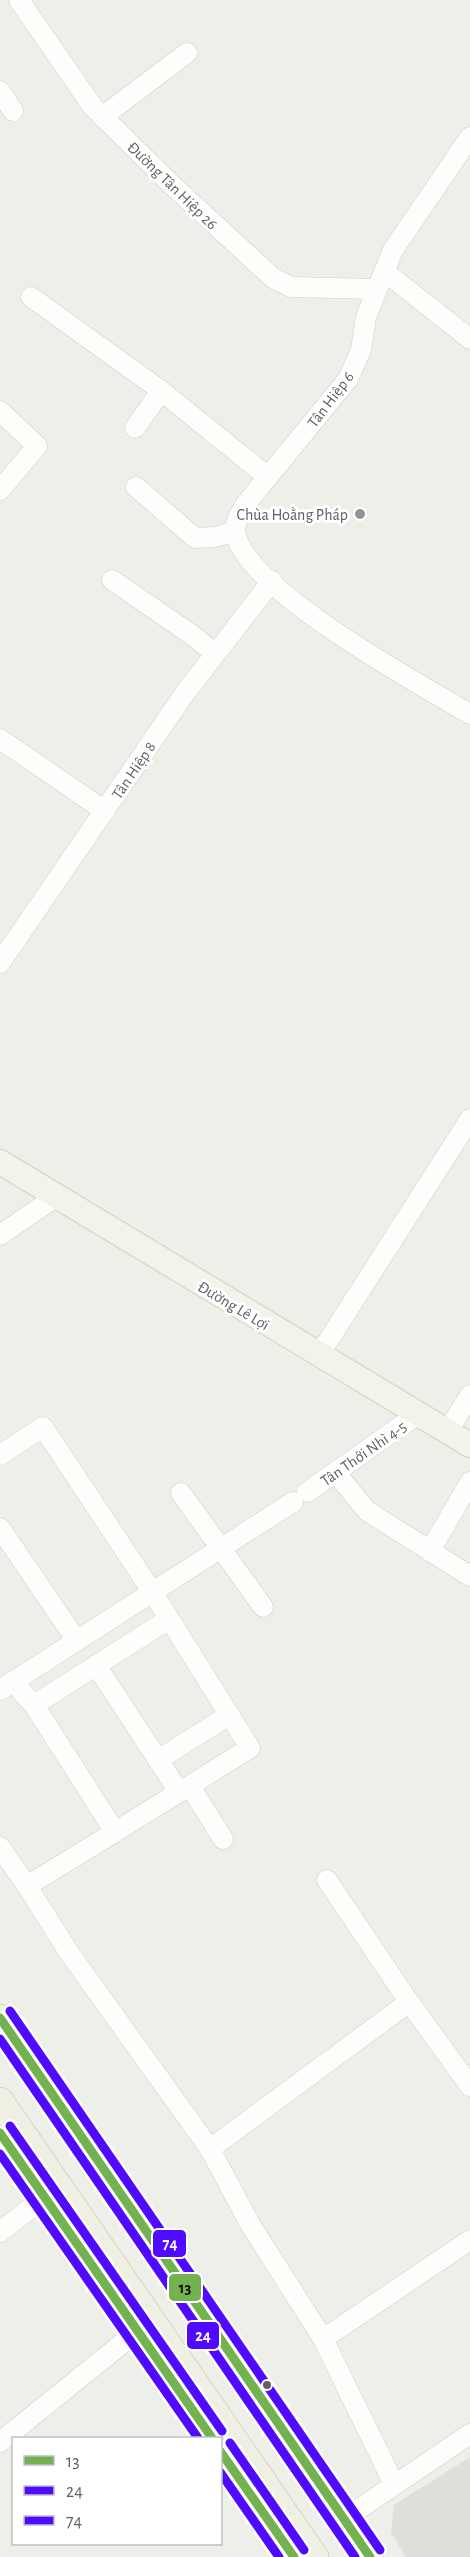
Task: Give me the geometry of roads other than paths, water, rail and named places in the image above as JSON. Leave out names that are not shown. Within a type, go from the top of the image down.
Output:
[{"type":"highway","points":[[0,2018],[338,2524],[351,2557]]},
{"type":"highway","points":[[0,2049],[338,2524],[370,2557]]},
{"type":"highway","points":[[0,2101],[304,2555]]},
{"type":"highway","points":[[0,2133],[212,2437]]},
{"type":"highway","points":[[222,2452],[304,2555]]},
{"type":"highway","points":[[304,2555],[338,2524]]},
{"type":"main road","name":"Đường Lê Lợi","points":[[0,1162],[470,1445]]},
{"type":"street","name":"Đường Tân Hiệp 26","points":[[19,0],[66,70],[102,117],[273,278],[291,287],[380,280]]},
{"type":"street","points":[[102,117],[187,53]]},
{"type":"street","points":[[0,91],[13,111]]},
{"type":"street","name":"Tân Hiệp 6","points":[[235,531],[238,517],[245,505],[348,379],[357,361],[366,316],[393,250],[470,137]]},
{"type":"street","points":[[380,280],[470,339]]},
{"type":"street","points":[[31,297],[161,391],[268,477]]},
{"type":"street","points":[[135,428],[161,391]]},
{"type":"street","points":[[0,411],[38,446],[0,490]]},
{"type":"street","points":[[136,487],[195,538],[215,537],[235,531],[242,548],[272,581],[315,621],[470,714]]},
{"type":"street","points":[[112,580],[192,635],[214,653]]},
{"type":"street","name":"Tân Hiệp 8","points":[[0,963],[214,653],[272,581]]},
{"type":"street","points":[[0,739],[105,811]]},
{"type":"street","points":[[319,1355],[470,1119]]},
{"type":"street","points":[[0,1235],[57,1196]]},
{"type":"street","points":[[448,1431],[470,1395]]},
{"type":"street","name":"Tân Thới Nhì 4-5","points":[[6,1686],[300,1497],[418,1414]]},
{"type":"street","points":[[0,1455],[43,1427],[153,1593],[250,1748],[27,1886]]},
{"type":"street","points":[[336,1473],[367,1511],[470,1576]]},
{"type":"street","points":[[430,1551],[470,1482]]},
{"type":"street","points":[[181,1493],[263,1607]]},
{"type":"street","points":[[0,1528],[77,1641]]},
{"type":"street","points":[[34,1704],[169,1619]]},
{"type":"street","points":[[96,1665],[158,1760],[185,1789],[223,1839]]},
{"type":"street","points":[[6,1686],[34,1704],[115,1832]]},
{"type":"street","points":[[158,1760],[229,1715]]},
{"type":"street","points":[[0,1847],[70,1954],[210,2148],[250,2224],[323,2339],[394,2484]]},
{"type":"street","points":[[327,1880],[470,2086]]},
{"type":"street","points":[[210,2148],[410,2002]]},
{"type":"street","points":[[0,2232],[45,2197]]},
{"type":"street","points":[[323,2339],[470,2241]]},
{"type":"street","points":[[0,2442],[139,2330]]},
{"type":"street","points":[[338,2524],[470,2434]]},
{"type":"place","name":"Chùa Hoằng Pháp","points":[[360,514]]}]
